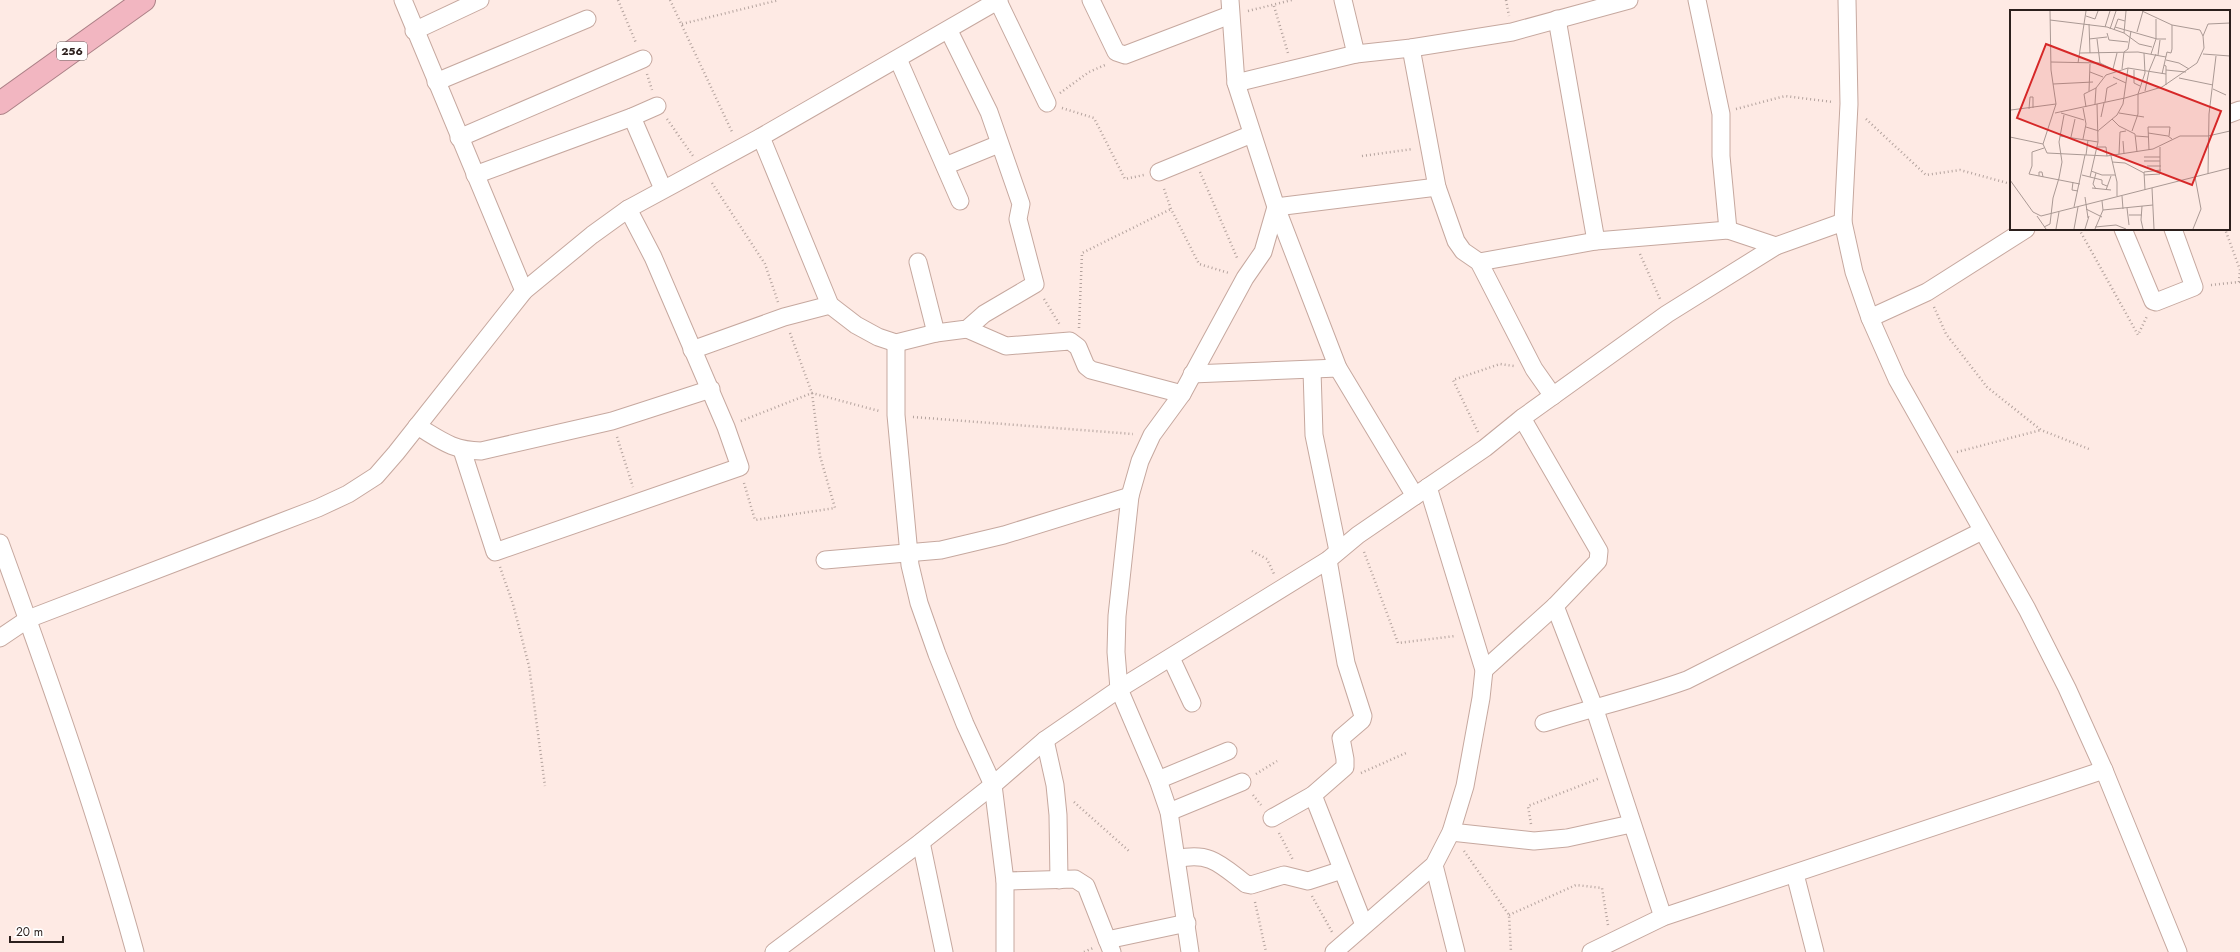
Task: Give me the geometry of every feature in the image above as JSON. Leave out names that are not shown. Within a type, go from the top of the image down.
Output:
[{"type":"highway","name":"256","points":[[1,101],[144,0]]},
{"type":"street","points":[[403,0],[414,31],[524,291]]},
{"type":"street","points":[[414,31],[480,0]]},
{"type":"street","points":[[0,638],[28,619],[311,511],[348,494],[376,476],[524,291],[563,257],[628,209],[761,137],[949,31],[998,0],[1047,103]]},
{"type":"street","points":[[1091,0],[1116,52],[1125,55],[1230,8],[1236,83],[1276,207],[1338,368],[1421,491],[1474,634],[1484,670],[1482,698],[1465,786],[1451,832],[1434,865],[1364,925],[1342,950]]},
{"type":"street","points":[[1343,0],[1356,54]]},
{"type":"street","points":[[1236,83],[1356,54],[1412,48],[1512,32],[1629,0]]},
{"type":"street","points":[[1697,0],[1721,114],[1722,156],[1728,230]]},
{"type":"street","points":[[1846,0],[1849,104],[1843,222],[1854,272],[1870,318],[1897,379],[2027,609],[2067,688],[2104,770],[2178,952]]},
{"type":"street","points":[[436,82],[587,19]]},
{"type":"street","points":[[1557,19],[1596,241]]},
{"type":"street","points":[[949,31],[988,112],[1021,204],[1018,219],[1035,284],[984,314],[967,329]]},
{"type":"street","points":[[1412,48],[1437,187],[1456,241],[1462,251],[1479,262],[1534,369],[1553,396]]},
{"type":"street","points":[[459,138],[643,59]]},
{"type":"street","points":[[898,59],[960,201]]},
{"type":"street","points":[[475,176],[632,117],[657,106]]},
{"type":"street","points":[[2230,114],[2240,110]]},
{"type":"street","points":[[632,117],[663,189]]},
{"type":"street","points":[[1159,172],[1252,134]]},
{"type":"street","points":[[761,137],[830,305],[856,325],[878,337],[896,343],[936,333],[967,329],[1006,346],[1074,344],[1086,366],[1091,370],[1182,394]]},
{"type":"street","points":[[945,166],[999,144]]},
{"type":"street","points":[[1276,207],[1437,187]]},
{"type":"street","points":[[1190,952],[1169,812],[1158,780],[1119,689],[1116,652],[1117,616],[1130,496],[1140,461],[1152,435],[1182,394],[1245,278],[1263,252],[1276,207]]},
{"type":"street","points":[[462,450],[495,552],[740,467],[726,427],[653,257],[628,209]]},
{"type":"street","points":[[774,952],[921,842],[993,785],[1045,740],[1119,689],[1282,590],[1333,556],[1358,535],[1485,448],[1522,418],[1667,314],[1776,246],[1843,222]]},
{"type":"street","points":[[1479,262],[1596,241],[1728,230],[1776,246]]},
{"type":"street","points":[[1870,318],[1927,292],[2024,230]]},
{"type":"street","points":[[2124,230],[2154,302],[2194,287],[2173,230]]},
{"type":"street","points":[[918,262],[936,333]]},
{"type":"street","points":[[692,350],[784,317],[830,305]]},
{"type":"street","points":[[896,343],[896,415],[910,565],[919,603],[965,724],[993,785],[1005,881],[1005,952]]},
{"type":"street","points":[[1192,374],[1338,368]]},
{"type":"street","points":[[1272,818],[1313,795],[1345,767],[1341,738],[1344,733],[1360,723],[1363,716],[1346,663],[1333,556],[1314,434],[1312,370]]},
{"type":"street","points":[[417,426],[462,450],[481,451],[504,447],[612,421],[710,390]]},
{"type":"street","points":[[1484,670],[1555,606],[1598,561],[1600,556],[1599,551],[1522,418]]},
{"type":"street","points":[[825,560],[941,550],[1004,535],[1130,496]]},
{"type":"street","points":[[1544,723],[1594,707],[1645,695],[1687,680],[1982,531]]},
{"type":"street","points":[[0,543],[28,619],[112,868],[135,952]]},
{"type":"street","points":[[1555,606],[1594,707],[1662,918]]},
{"type":"street","points":[[1171,658],[1192,703]]},
{"type":"street","points":[[1045,740],[1055,785],[1059,880]]},
{"type":"street","points":[[1158,780],[1228,751]]},
{"type":"street","points":[[1591,952],[1662,918],[2104,770]]},
{"type":"street","points":[[1169,812],[1242,782]]},
{"type":"street","points":[[1313,795],[1364,925]]},
{"type":"street","points":[[1451,832],[1534,841],[1574,837],[1631,824]]},
{"type":"street","points":[[921,842],[944,952]]},
{"type":"street","points":[[1177,859],[1193,855],[1215,860],[1246,884],[1251,885],[1284,875],[1304,881],[1342,870]]},
{"type":"street","points":[[1434,865],[1456,952]]},
{"type":"street","points":[[1795,874],[1815,952]]},
{"type":"street","points":[[1005,881],[1075,879],[1086,886],[1110,946],[1187,924]]},
{"type":"path","points":[[618,0],[643,59],[657,106],[703,168],[765,264],[812,393],[820,456],[834,508],[755,520],[740,467]]},
{"type":"path","points":[[670,0],[740,148]]},
{"type":"path","points":[[682,24],[779,0]]},
{"type":"path","points":[[1230,8],[1274,6],[1292,0]]},
{"type":"path","points":[[1274,6],[1293,68]]},
{"type":"path","points":[[1047,103],[1089,72],[1125,55]]},
{"type":"path","points":[[1721,114],[1785,96],[1849,104],[1926,175],[1960,170],[2010,184]]},
{"type":"path","points":[[1047,103],[1094,118],[1125,179],[1159,172],[1171,209],[1200,264],[1245,278]]},
{"type":"path","points":[[1362,156],[1430,146]]},
{"type":"path","points":[[1194,157],[1245,278]]},
{"type":"path","points":[[1074,344],[1082,253],[1171,209]]},
{"type":"path","points":[[2080,230],[2138,335],[2154,302]]},
{"type":"path","points":[[2194,287],[2239,282],[2240,270],[2225,230]]},
{"type":"path","points":[[1632,237],[1667,314]]},
{"type":"path","points":[[1035,284],[1074,344]]},
{"type":"path","points":[[1927,292],[1946,334],[1987,387],[2041,430],[2089,449]]},
{"type":"path","points":[[1485,448],[1453,380],[1500,364],[1534,369]]},
{"type":"path","points":[[726,427],[812,393],[896,415],[1152,435]]},
{"type":"path","points":[[612,421],[638,502]]},
{"type":"path","points":[[1941,456],[2041,430]]},
{"type":"path","points":[[1358,535],[1398,643],[1474,634]]},
{"type":"path","points":[[1252,551],[1267,559],[1282,590]]},
{"type":"path","points":[[495,552],[513,604],[529,666],[545,786]]},
{"type":"path","points":[[1277,761],[1242,782],[1272,818],[1304,881],[1342,950]]},
{"type":"path","points":[[1534,841],[1528,806],[1615,773]]},
{"type":"path","points":[[1055,785],[1129,851]]},
{"type":"path","points":[[1451,832],[1509,915],[1512,952]]},
{"type":"path","points":[[1251,885],[1266,952]]},
{"type":"path","points":[[1509,915],[1576,885],[1602,888],[1611,943]]}]
